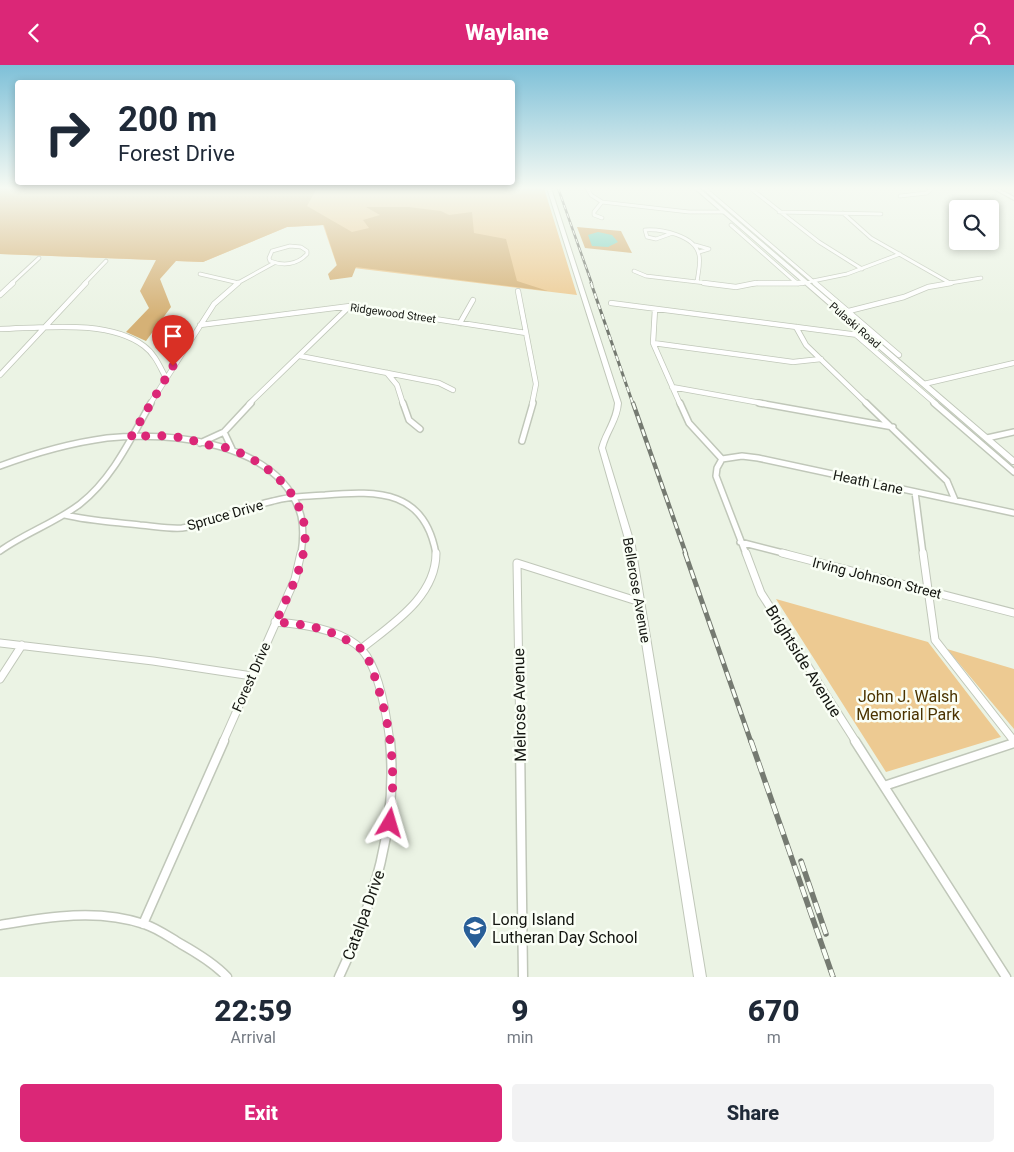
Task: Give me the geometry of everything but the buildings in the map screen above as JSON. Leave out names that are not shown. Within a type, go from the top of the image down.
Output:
[{"type":"street","name":"Bellerose Avenue","points":[[563,231],[618,403],[619,411],[604,437],[602,448],[631,546],[700,977]]},
{"type":"street","points":[[645,231],[647,237],[653,240],[661,240],[670,233]]},
{"type":"street","points":[[660,231],[709,249],[708,251],[699,252]]},
{"type":"street","points":[[737,231],[798,284]]},
{"type":"street","name":"Pulaski Road","points":[[744,231],[1014,462]]},
{"type":"street","points":[[751,231],[899,355]]},
{"type":"street","points":[[804,231],[862,269]]},
{"type":"street","points":[[863,231],[872,239],[950,283]]},
{"type":"street","points":[[695,245],[699,252],[697,283]]},
{"type":"street","points":[[0,551],[25,535],[65,515],[91,495],[102,483],[219,297],[274,263],[297,262],[305,257],[307,251],[296,246],[277,249],[269,258],[274,263]]},
{"type":"street","points":[[634,271],[646,276],[736,287],[756,283],[798,284],[847,274],[900,254]]},
{"type":"street","points":[[0,295],[39,259]]},
{"type":"street","points":[[0,375],[106,261]]},
{"type":"street","points":[[200,275],[239,283]]},
{"type":"street","points":[[841,313],[904,297],[928,287],[981,278]]},
{"type":"street","points":[[518,291],[536,391],[523,429],[522,441]]},
{"type":"street","points":[[460,323],[473,300]]},
{"type":"street","points":[[611,303],[866,335]]},
{"type":"street","points":[[200,443],[224,432],[237,416],[350,306]]},
{"type":"street","name":"Ridgewood Street","points":[[200,325],[350,306],[526,333]]},
{"type":"street","points":[[656,309],[653,343],[672,387],[689,423],[722,459]]},
{"type":"street","points":[[796,327],[806,345],[947,481],[955,500]]},
{"type":"street","points":[[0,329],[90,329],[124,335],[143,345],[151,352],[166,379]]},
{"type":"street","points":[[855,334],[1014,472]]},
{"type":"street","points":[[653,343],[793,362],[821,359]]},
{"type":"street","points":[[300,356],[439,383],[453,389]]},
{"type":"street","points":[[924,384],[1014,363]]},
{"type":"street","points":[[387,373],[397,382],[408,420],[420,429]]},
{"type":"street","points":[[672,387],[893,427]]},
{"type":"street","points":[[224,432],[232,449]]},
{"type":"street","points":[[987,438],[1014,433]]},
{"type":"street","name":"Forest Drive","points":[[0,466],[71,445],[144,435],[188,439],[232,449],[268,469],[295,498],[303,518],[305,533],[303,557],[143,924]]},
{"type":"street","name":"Heath Lane","points":[[722,459],[742,456],[758,458],[1014,513]]},
{"type":"street","name":"Brightside Avenue","points":[[722,459],[717,468],[716,476],[761,593],[1006,977]]},
{"type":"street","name":"Spruce Drive","points":[[65,515],[179,528],[276,500],[362,492],[384,494],[401,499],[424,518],[430,529],[435,543],[435,567],[422,595],[413,605],[361,649]]},
{"type":"street","points":[[884,786],[1014,742],[935,640],[914,492]]},
{"type":"street","name":"Irving Johnson Street","points":[[740,542],[1014,613]]},
{"type":"street","name":"Melrose Avenue","points":[[523,977],[517,563],[640,602]]},
{"type":"street","points":[[276,622],[316,627],[335,633],[361,649]]},
{"type":"street","points":[[0,643],[153,661],[252,677]]},
{"type":"street","points":[[0,679],[22,645]]},
{"type":"street","name":"Catalpa Drive","points":[[339,977],[355,944],[372,899],[382,862],[394,788],[386,714],[371,665],[361,649]]},
{"type":"street","points":[[0,925],[44,916],[80,915],[114,917],[143,924],[197,953],[228,977]]},
{"type":"green space","points":[[26,231],[278,231],[203,262],[0,254]]},
{"type":"green space","points":[[325,231],[557,231],[577,295],[337,266]]},
{"type":"green space","name":"John J. Walsh Memorial Park","points":[[776,599],[928,642],[1001,737],[886,772]]},
{"type":"green space","name":"John J. Walsh Memorial Park","points":[[947,649],[1014,669],[1014,729]]},
{"type":"shaded area","points":[[0,231],[278,231],[203,262],[176,261],[160,279],[171,307],[146,341],[126,332],[149,308],[140,291],[156,260],[0,254]]},
{"type":"shaded area","points":[[326,231],[474,231],[474,233],[506,239],[517,281],[548,291],[356,267],[352,277],[330,280],[328,274],[337,265]]},
{"type":"shaded area","points":[[578,231],[621,231],[632,253],[585,248]]},
{"type":"water","points":[[598,232],[612,235],[618,242],[608,247],[592,246],[588,235]]},
{"type":"railway","points":[[573,231],[592,284]]},
{"type":"railway","points":[[591,283],[633,404]]},
{"type":"railway","points":[[633,403],[686,554]]},
{"type":"railway","points":[[685,553],[751,742]]},
{"type":"railway","points":[[751,741],[833,977]]},
{"type":"railway","points":[[801,861],[826,934]]},
{"type":"place","name":"Long Island Lutheran Day School","points":[[475,949]]},
{"type":"route","points":[[173,366],[131,437],[144,435],[188,439],[232,449],[268,469],[295,498],[303,518],[305,533],[303,557],[276,622],[296,623],[335,633],[361,649],[371,665],[390,734],[394,788],[390,823]]}]
